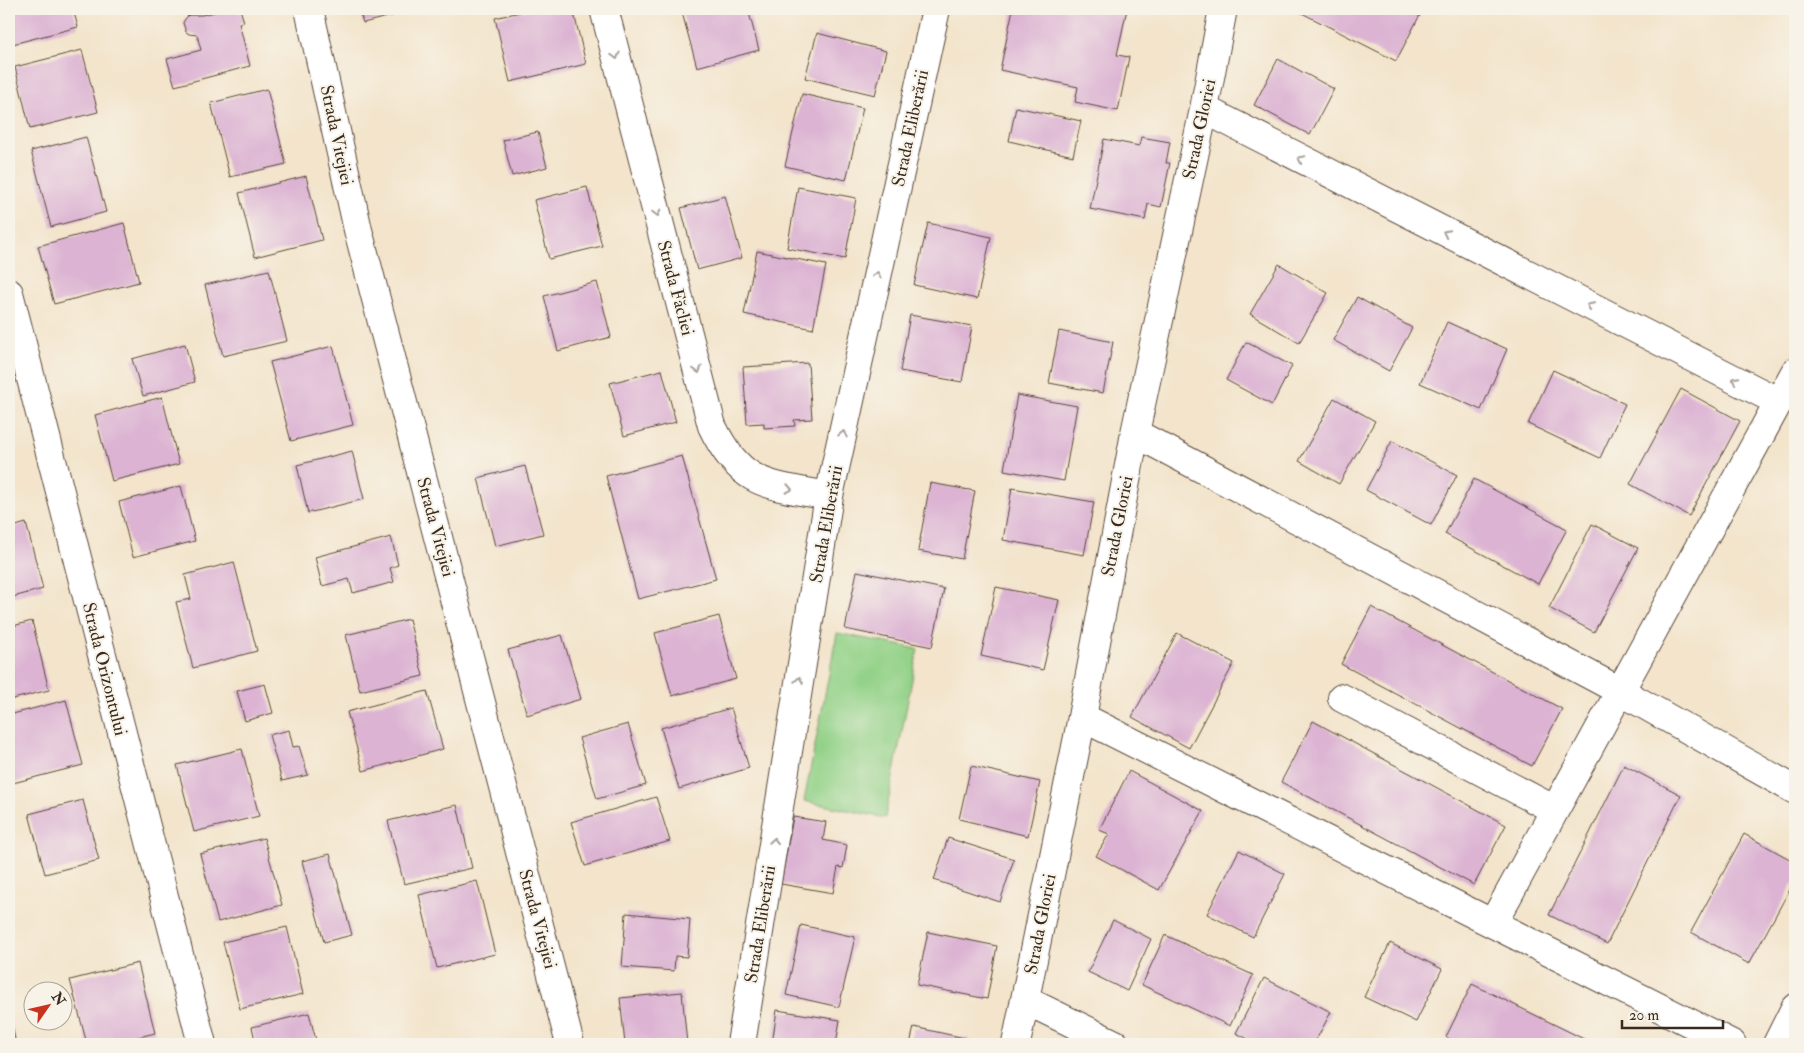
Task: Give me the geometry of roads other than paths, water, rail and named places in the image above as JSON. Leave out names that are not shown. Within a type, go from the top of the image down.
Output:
[{"type":"street","name":"Strada Vitejiei","points":[[309,9],[358,230],[570,1044]]},
{"type":"street","name":"Strada Făcliei","points":[[604,9],[712,426],[722,446],[736,465],[756,480],[829,496]]},
{"type":"street","name":"Strada Eliberării","points":[[741,1044],[829,496],[936,9]]},
{"type":"street","name":"Strada Gloriei","points":[[1016,1044],[1082,717],[1135,433],[1204,109],[1223,9]]},
{"type":"street","points":[[1204,109],[1779,402]]},
{"type":"street","name":"Strada Orizontului","points":[[9,293],[202,1044]]},
{"type":"street","points":[[1493,923],[1795,372]]},
{"type":"street","points":[[1135,433],[1620,692],[1795,790]]},
{"type":"street","points":[[1342,698],[1555,810]]},
{"type":"street","points":[[1082,717],[1732,1044]]},
{"type":"street","points":[[1025,1000],[1115,1044]]},
{"type":"street","points":[[1778,1044],[1795,1008]]}]
